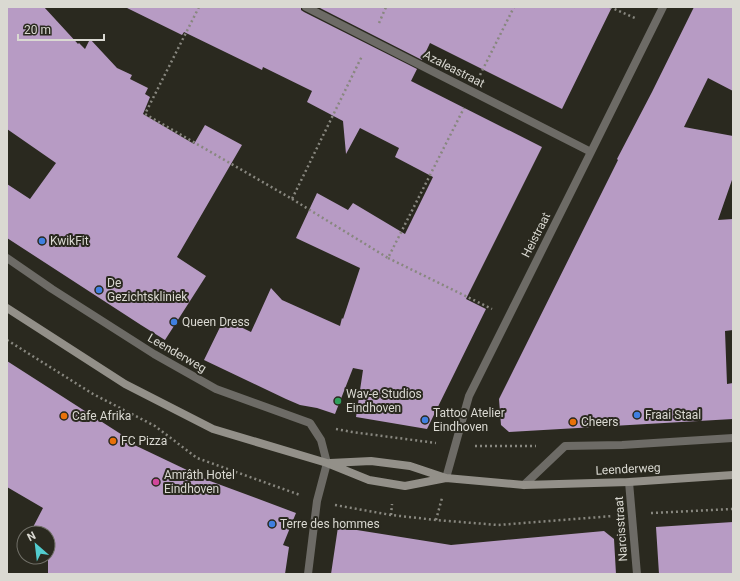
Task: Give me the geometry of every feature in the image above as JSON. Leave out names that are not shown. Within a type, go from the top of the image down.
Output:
[{"type":"main road","name":"Leenderweg","points":[[7,308],[125,384],[213,429],[327,463],[369,480],[405,486],[446,478]]},
{"type":"main road","name":"Leenderweg","points":[[327,463],[372,461],[410,466],[446,478],[524,485],[629,482],[733,475]]},
{"type":"street","name":"Azaleastraat","points":[[306,7],[591,152]]},
{"type":"street","name":"Heistraat","points":[[446,478],[468,396],[662,7]]},
{"type":"street","name":"Leenderweg","points":[[7,258],[52,289],[154,354],[195,377],[216,388],[310,423]]},
{"type":"street","points":[[308,574],[317,501],[327,463],[321,440],[310,423]]},
{"type":"street","name":"Leenderweg","points":[[565,446],[622,445],[733,438]]},
{"type":"street","points":[[524,485],[565,446]]},
{"type":"street","name":"Narcisstraat","points":[[629,482],[637,574]]},
{"type":"path","points":[[199,7],[145,114],[292,199],[388,258],[508,317]]},
{"type":"path","points":[[292,199],[386,7]]},
{"type":"path","points":[[388,258],[514,7]]},
{"type":"path","points":[[610,7],[653,27]]},
{"type":"path","points":[[310,423],[352,432],[454,446],[565,446]]},
{"type":"building","points":[[7,7],[44,7],[78,44],[79,43],[85,49],[90,39],[117,68],[132,75],[130,79],[148,88],[145,94],[150,97],[143,114],[194,144],[205,125],[242,145],[177,257],[206,276],[165,340],[7,238],[7,184],[30,199],[56,163],[7,129]]},
{"type":"building","points":[[125,7],[301,7],[301,10],[304,12],[417,69],[411,81],[542,147],[466,299],[486,309],[427,429],[356,417],[363,370],[353,368],[335,414],[317,408],[300,405],[204,360],[224,319],[251,332],[271,288],[282,300],[340,326],[360,268],[296,238],[317,193],[348,210],[353,203],[405,234],[433,177],[395,157],[399,148],[360,128],[346,154],[343,121],[307,102],[312,91],[263,67],[262,70],[184,32],[182,35]]},
{"type":"building","points":[[318,7],[612,7],[562,109],[430,43],[422,60]]},
{"type":"building","points":[[694,7],[733,7],[733,91],[708,78],[684,127],[733,136],[733,177],[718,220],[733,219],[733,330],[725,331],[727,384],[733,383],[733,419],[509,432],[501,425],[499,399],[618,160],[617,159]]},
{"type":"building","points":[[7,361],[127,438],[126,441],[210,481],[296,513],[283,545],[289,547],[285,574],[48,574],[48,565],[56,565],[56,525],[34,525],[43,508],[7,487]]},
{"type":"building","points":[[733,522],[733,574],[659,574],[656,527]]},
{"type":"building","points":[[338,527],[451,545],[604,531],[614,539],[616,574],[331,574]]},
{"type":"place","name":"KwikFit","points":[[42,241]]},
{"type":"place","name":"De Gezichtskliniek","points":[[99,290]]},
{"type":"place","name":"Queen Dress","points":[[174,322]]},
{"type":"place","name":"Wav-e Studios Eindhoven","points":[[338,401]]},
{"type":"place","name":"Fraai Staal","points":[[637,415]]},
{"type":"place","name":"Cafe Afrika","points":[[64,416]]},
{"type":"place","name":"Tattoo Atelier Eindhoven","points":[[425,420]]},
{"type":"place","name":"Cheers","points":[[573,422]]},
{"type":"place","name":"FC Pizza","points":[[113,441]]},
{"type":"place","name":"Amrâth Hotel Eindhoven","points":[[156,482]]},
{"type":"place","name":"Terre des hommes","points":[[272,524]]}]
